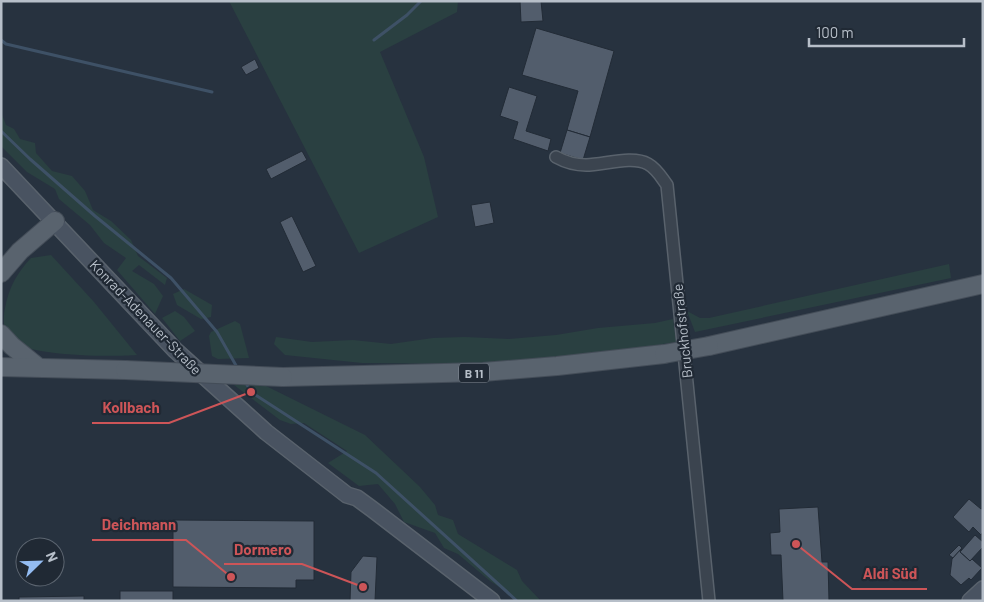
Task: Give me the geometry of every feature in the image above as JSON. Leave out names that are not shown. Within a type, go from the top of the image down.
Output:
[{"type":"main road","points":[[1,273],[20,251],[55,221]]},
{"type":"main road","name":"B 11","points":[[1,367],[283,377],[482,372],[557,366],[664,354],[709,346],[983,284]]},
{"type":"main road","points":[[1,334],[12,346],[38,367]]},
{"type":"street","name":"Bruckhofstraße","points":[[556,157],[566,163],[585,165],[638,160],[648,164],[657,171],[667,184],[709,601]]},
{"type":"street","name":"Konrad-Adenauer-Straße","points":[[1,166],[55,221],[174,350],[266,432],[347,495],[357,498],[492,601]]},
{"type":"street","name":"Konrad-Adenauer-Straße","points":[[347,495],[352,504],[384,530],[481,601]]},
{"type":"street","points":[[970,601],[983,589]]},
{"type":"green space","points":[[229,1],[458,1],[457,12],[380,52],[424,157],[438,217],[359,253]]},
{"type":"green space","points":[[1,112],[6,125],[14,129],[20,139],[35,143],[36,153],[52,171],[72,176],[85,191],[93,210],[111,221],[131,240],[138,256],[167,278],[165,285],[139,265],[132,271],[154,284],[163,296],[155,314],[117,270],[126,258],[104,243],[90,225],[59,199],[55,189],[27,172],[1,146]]},
{"type":"green space","points":[[51,255],[94,302],[137,355],[90,356],[49,352],[32,349],[18,344],[9,338],[4,316],[9,293],[14,281],[31,258]]},
{"type":"green space","points":[[949,264],[951,278],[695,332],[687,311],[700,318],[709,318]]},
{"type":"green space","points":[[184,289],[212,305],[211,317],[201,319],[177,305],[173,294]]},
{"type":"green space","points":[[175,311],[184,317],[195,331],[180,341],[162,318]]},
{"type":"green space","points":[[673,319],[676,342],[597,354],[478,364],[362,363],[285,355],[274,344],[276,337],[312,342],[353,340],[391,344],[433,338],[509,339],[655,323]]},
{"type":"green space","points":[[235,321],[240,324],[249,358],[218,359],[212,356],[209,336],[211,332]]},
{"type":"green space","points":[[262,384],[365,435],[420,487],[435,505],[438,515],[453,520],[458,534],[517,570],[522,581],[541,601],[520,601],[490,581],[458,554],[444,548],[435,533],[404,522],[395,504],[378,484],[359,486],[328,463],[347,451],[304,423],[291,424],[280,420],[234,385]]},
{"type":"building","points":[[520,1],[541,1],[543,21],[521,22]]},
{"type":"building","points":[[536,28],[614,51],[590,137],[567,130],[578,91],[522,75]]},
{"type":"building","points":[[255,59],[259,68],[246,75],[241,67]]},
{"type":"building","points":[[509,87],[537,96],[526,131],[551,139],[548,151],[513,139],[518,122],[500,116]]},
{"type":"building","points":[[567,130],[590,137],[583,160],[560,153]]},
{"type":"building","points":[[302,151],[307,160],[271,179],[266,169]]},
{"type":"building","points":[[490,202],[494,223],[475,227],[471,205]]},
{"type":"building","points":[[292,216],[316,266],[303,272],[280,222]]},
{"type":"building","points":[[969,499],[981,509],[983,508],[983,532],[981,535],[973,527],[969,532],[953,517]]},
{"type":"building","points":[[818,507],[822,562],[828,562],[829,601],[783,601],[781,555],[771,555],[770,533],[780,532],[779,509]]},
{"type":"building","points":[[173,520],[314,521],[314,580],[296,580],[296,588],[173,587]]},
{"type":"building","points":[[975,535],[983,542],[983,547],[970,561],[960,552]]},
{"type":"building","points":[[959,545],[962,548],[953,558],[949,555]]},
{"type":"building","points":[[961,549],[960,552],[982,568],[971,580],[969,578],[961,585],[950,575],[952,559]]},
{"type":"building","points":[[363,556],[377,557],[375,601],[350,601],[351,572]]},
{"type":"building","points":[[120,591],[173,591],[173,601],[120,601]]},
{"type":"building","points":[[84,596],[84,601],[19,601],[19,597]]},
{"type":"waterway","points":[[374,40],[407,15],[421,1]]},
{"type":"waterway","points":[[1,40],[6,44],[212,92]]},
{"type":"waterway","points":[[1,131],[95,216],[171,278],[217,332],[238,369]]},
{"type":"waterway","points":[[245,381],[251,392],[376,473],[517,601]]},
{"type":"place","name":"Kollbach","points":[[251,392]]},
{"type":"place","name":"Aldi Süd","points":[[796,544]]},
{"type":"place","name":"Deichmann","points":[[231,577]]},
{"type":"place","name":"Dormero","points":[[363,587]]}]
